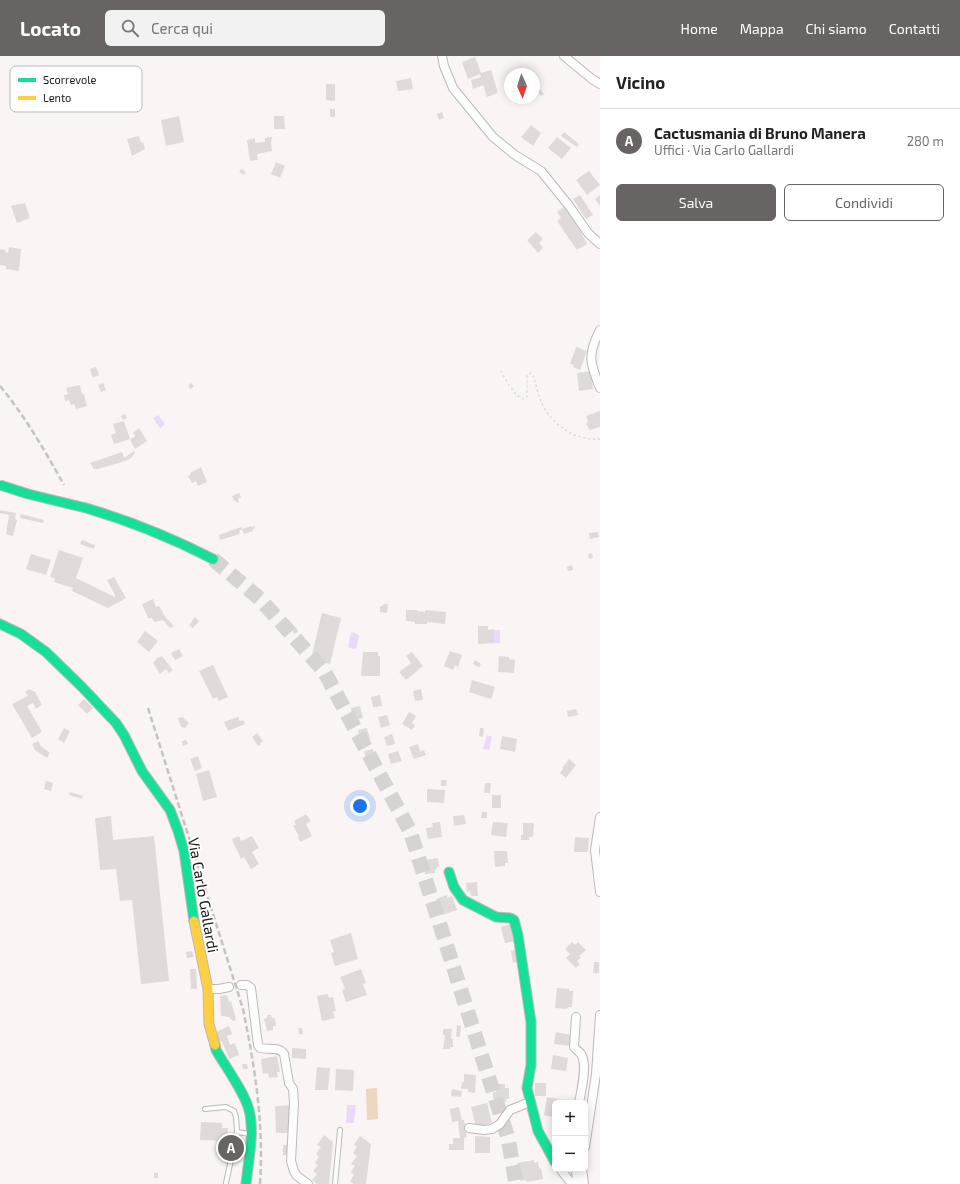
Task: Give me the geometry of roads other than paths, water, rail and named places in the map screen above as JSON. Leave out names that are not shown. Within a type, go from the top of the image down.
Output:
[{"type":"main road","points":[[0,485],[28,494],[86,508],[143,526],[213,559]]},
{"type":"main road","name":"Via Carlo Gallardi","points":[[0,624],[21,634],[46,652],[116,723],[124,735],[142,771],[170,810],[184,851],[194,919],[208,989],[208,1024],[216,1050],[249,1109],[251,1134],[246,1184]]},
{"type":"main road","points":[[449,872],[454,887],[463,900],[496,917],[510,918],[514,920],[518,935],[531,1022],[531,1065],[527,1088],[541,1138],[552,1157]]},
{"type":"street","points":[[442,56],[444,66],[453,88],[493,137],[515,155],[541,171],[570,207],[588,233],[600,244]]},
{"type":"street","points":[[564,56],[600,84]]},
{"type":"street","points":[[600,330],[591,350],[591,358],[600,388]]},
{"type":"street","points":[[599,823],[595,850],[600,892]]},
{"type":"street","points":[[241,984],[247,985],[251,988],[258,1045],[260,1048],[282,1050],[284,1054],[288,1083],[293,1089],[294,1103],[291,1161],[297,1176],[308,1184]]},
{"type":"street","points":[[208,989],[229,987]]},
{"type":"street","points":[[587,1136],[596,1074],[600,1015]]},
{"type":"street","points":[[576,1017],[574,1047],[581,1055],[584,1062],[579,1100]]},
{"type":"street","points":[[468,1128],[484,1130],[492,1129],[500,1124],[510,1110],[530,1102]]},
{"type":"street","points":[[562,1172],[572,1184]]},
{"type":"street","points":[[576,1172],[576,1184]]},
{"type":"street","points":[[582,1172],[584,1184]]},
{"type":"lane","points":[[204,1109],[226,1107],[234,1110],[237,1132],[226,1183]]},
{"type":"lane","points":[[334,1184],[340,1130]]},
{"type":"lane","points":[[237,1132],[251,1134]]},
{"type":"tunnel","points":[[213,559],[260,599],[324,671],[410,831],[508,1138],[516,1184]]},
{"type":"railway","points":[[0,386],[26,422],[64,485]]},
{"type":"railway","points":[[148,708],[243,1009],[258,1096],[261,1140],[260,1184]]},
{"type":"place","name":"Cactusmania di Bruno Manera","points":[[231,1148]]}]
